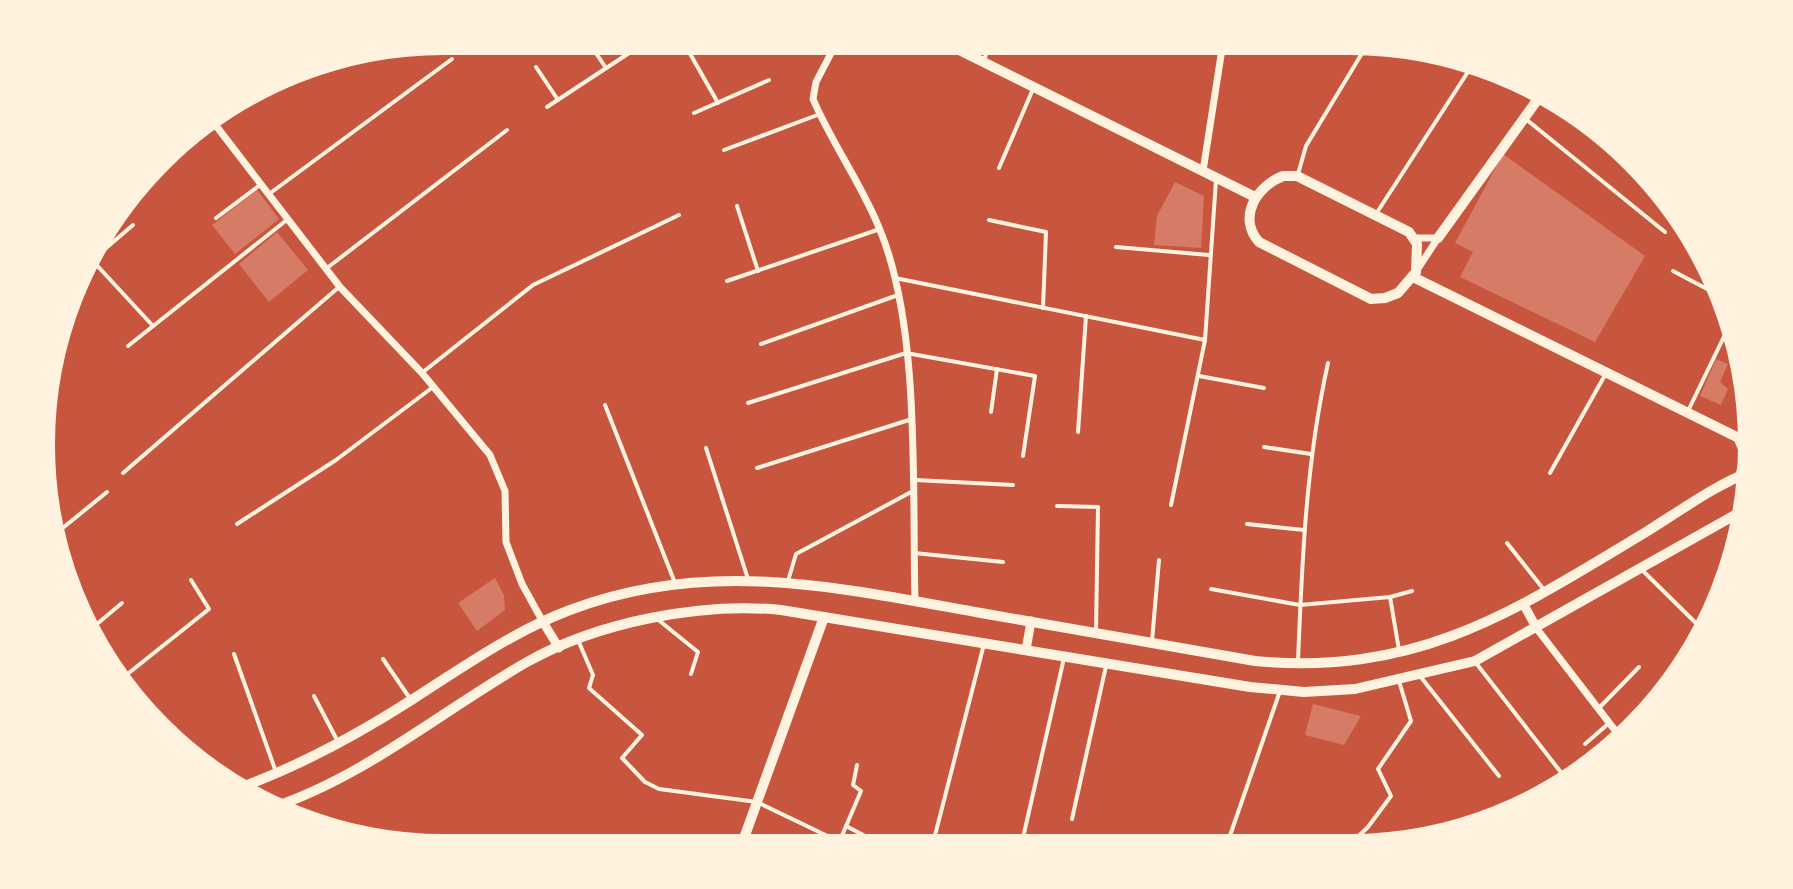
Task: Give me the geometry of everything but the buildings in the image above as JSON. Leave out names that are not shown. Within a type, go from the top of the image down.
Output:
[{"type":"main road","points":[[959,50],[1255,197]]},
{"type":"main road","points":[[1438,238],[1538,99]]},
{"type":"main road","points":[[1297,176],[1376,215],[1414,238],[1419,258],[1414,275],[1398,293],[1371,299],[1259,242],[1251,230],[1250,216],[1255,197],[1270,181],[1297,176]]},
{"type":"main road","points":[[1414,275],[1743,440]]},
{"type":"main road","points":[[246,785],[339,744],[471,660],[543,622],[597,602],[676,585],[748,579],[788,581],[1255,661],[1298,664],[1376,659],[1479,628],[1524,605],[1740,475]]},
{"type":"main road","points":[[283,804],[351,774],[509,673],[559,648],[656,618],[735,607],[824,617],[1280,691],[1355,689],[1475,661],[1537,629],[1736,514]]},
{"type":"main road","points":[[744,839],[824,617]]},
{"type":"street","points":[[833,50],[813,89],[820,114],[880,229],[898,295],[906,353],[915,601]]},
{"type":"street","points":[[1203,171],[1221,50]]},
{"type":"street","points":[[215,124],[340,287],[422,373],[490,455],[505,491],[506,542],[522,584],[559,648]]},
{"type":"street","points":[[1414,238],[1438,238]]},
{"type":"street","points":[[1414,275],[1438,238]]},
{"type":"street","points":[[1738,438],[1743,450]]},
{"type":"street","points":[[1740,475],[1742,466]]},
{"type":"street","points":[[1524,605],[1537,629],[1616,734]]},
{"type":"street","points":[[1026,650],[1031,621]]},
{"type":"lane","points":[[594,50],[606,69]]},
{"type":"lane","points":[[547,107],[634,50]]},
{"type":"lane","points":[[688,50],[718,103]]},
{"type":"lane","points":[[983,62],[987,50]]},
{"type":"lane","points":[[1297,176],[1306,146],[1364,51]]},
{"type":"lane","points":[[269,194],[452,59]]},
{"type":"lane","points":[[536,67],[558,100]]},
{"type":"lane","points":[[1376,215],[1470,69]]},
{"type":"lane","points":[[694,113],[769,80]]},
{"type":"lane","points":[[999,168],[1034,87]]},
{"type":"lane","points":[[724,150],[820,114]]},
{"type":"lane","points":[[1523,116],[1665,232]]},
{"type":"lane","points":[[327,268],[507,130]]},
{"type":"lane","points":[[1171,505],[1205,340],[1217,178]]},
{"type":"lane","points":[[216,218],[262,183]]},
{"type":"lane","points":[[737,206],[758,271]]},
{"type":"lane","points":[[422,373],[533,285],[679,215]]},
{"type":"lane","points":[[128,346],[288,219]]},
{"type":"lane","points":[[989,220],[1046,232],[1043,308]]},
{"type":"lane","points":[[100,254],[133,225]]},
{"type":"lane","points":[[727,281],[880,229]]},
{"type":"lane","points":[[1116,247],[1209,255]]},
{"type":"lane","points":[[95,263],[153,326]]},
{"type":"lane","points":[[1673,271],[1712,291]]},
{"type":"lane","points":[[895,278],[1205,340]]},
{"type":"lane","points":[[123,473],[340,287]]},
{"type":"lane","points":[[761,344],[898,295]]},
{"type":"lane","points":[[1078,432],[1086,316]]},
{"type":"lane","points":[[1687,413],[1726,331]]},
{"type":"lane","points":[[748,403],[906,353],[1035,376],[1023,456]]},
{"type":"lane","points":[[1298,664],[1311,454],[1328,363]]},
{"type":"lane","points":[[991,412],[997,369]]},
{"type":"lane","points":[[1550,473],[1606,373]]},
{"type":"lane","points":[[1198,375],[1264,388]]},
{"type":"lane","points":[[237,524],[336,460],[433,387]]},
{"type":"lane","points":[[605,405],[676,585]]},
{"type":"lane","points":[[757,468],[909,420]]},
{"type":"lane","points":[[1264,447],[1311,454]]},
{"type":"lane","points":[[706,448],[748,579]]},
{"type":"lane","points":[[913,480],[1013,485]]},
{"type":"lane","points":[[788,581],[796,554],[913,491]]},
{"type":"lane","points":[[60,530],[107,492]]},
{"type":"lane","points":[[1057,506],[1098,507],[1096,633]]},
{"type":"lane","points":[[1247,524],[1304,530]]},
{"type":"lane","points":[[1507,543],[1546,592]]},
{"type":"lane","points":[[914,553],[1003,562]]},
{"type":"lane","points":[[1152,643],[1159,560]]},
{"type":"lane","points":[[1640,568],[1699,626]]},
{"type":"lane","points":[[125,676],[209,609],[191,580]]},
{"type":"lane","points":[[1211,589],[1300,605],[1390,597],[1412,591]]},
{"type":"lane","points":[[1390,597],[1400,653]]},
{"type":"lane","points":[[95,626],[122,603]]},
{"type":"lane","points":[[656,618],[698,652],[691,674]]},
{"type":"lane","points":[[578,640],[593,675],[589,688],[642,735],[622,758],[645,782],[659,789],[757,802],[834,839]]},
{"type":"lane","points":[[934,839],[984,643]]},
{"type":"lane","points":[[234,654],[276,773]]},
{"type":"lane","points":[[1023,839],[1064,656]]},
{"type":"lane","points":[[383,659],[411,700]]},
{"type":"lane","points":[[1475,661],[1564,776]]},
{"type":"lane","points":[[1072,819],[1107,663]]},
{"type":"lane","points":[[1597,710],[1639,667]]},
{"type":"lane","points":[[1420,676],[1499,776]]},
{"type":"lane","points":[[1356,839],[1391,796],[1378,769],[1411,721],[1399,681]]},
{"type":"lane","points":[[1229,839],[1280,691]]},
{"type":"lane","points":[[314,696],[339,744]]},
{"type":"lane","points":[[1585,744],[1608,724]]},
{"type":"lane","points":[[841,839],[861,791],[853,785],[857,765]]},
{"type":"lane","points":[[846,826],[871,839]]}]
